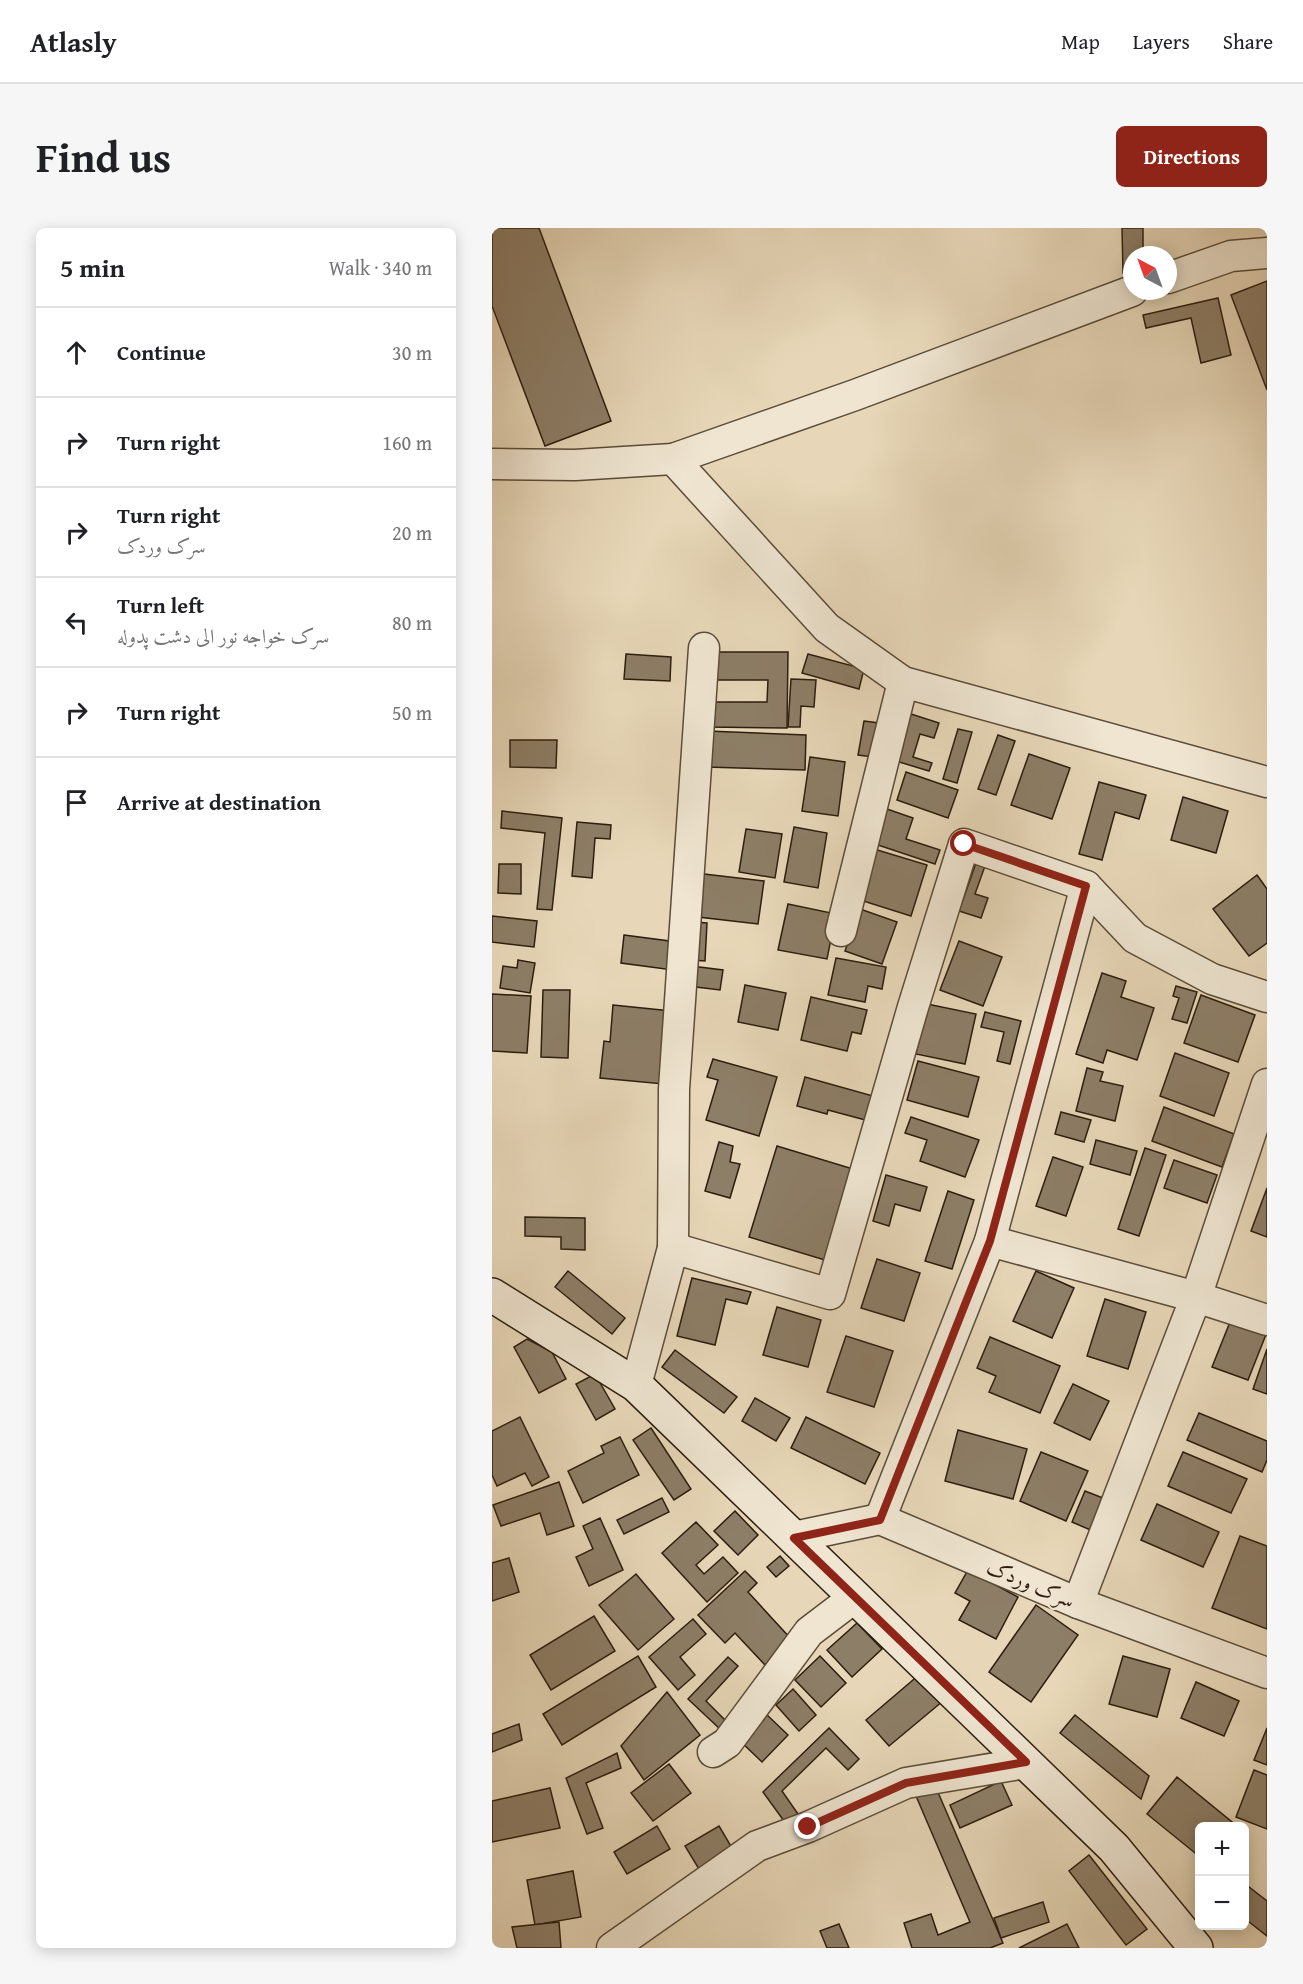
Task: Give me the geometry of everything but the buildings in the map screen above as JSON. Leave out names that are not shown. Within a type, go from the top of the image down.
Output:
[{"type":"main road","points":[[492,1295],[636,1385],[1114,1848],[1196,1948]]},
{"type":"street","points":[[1177,275],[1231,256],[1267,253]]},
{"type":"street","points":[[492,464],[575,465],[673,459],[855,395],[1123,294]]},
{"type":"street","points":[[673,459],[827,628],[903,682],[1267,782]]},
{"type":"street","points":[[636,1385],[673,1248],[674,1089],[704,648]]},
{"type":"street","points":[[841,931],[903,682]]},
{"type":"street","points":[[673,1248],[830,1293],[964,844],[1086,886],[1135,938],[1212,979],[1267,997]]},
{"type":"street","points":[[794,1538],[880,1520],[990,1241],[1086,886]]},
{"type":"street","points":[[1078,1603],[1196,1297],[1267,1084]]},
{"type":"street","points":[[990,1241],[1196,1297],[1267,1320]]},
{"type":"street","name":"سرک وردک","points":[[880,1520],[1078,1603],[1267,1673]]},
{"type":"street","points":[[713,1752],[727,1743],[809,1632],[855,1597]]},
{"type":"street","points":[[612,1948],[757,1846],[808,1827],[906,1783],[1026,1762]]},
{"type":"route","points":[[808,1827],[906,1783],[1026,1762],[794,1538],[880,1520],[990,1241],[1086,886],[964,844]]}]
